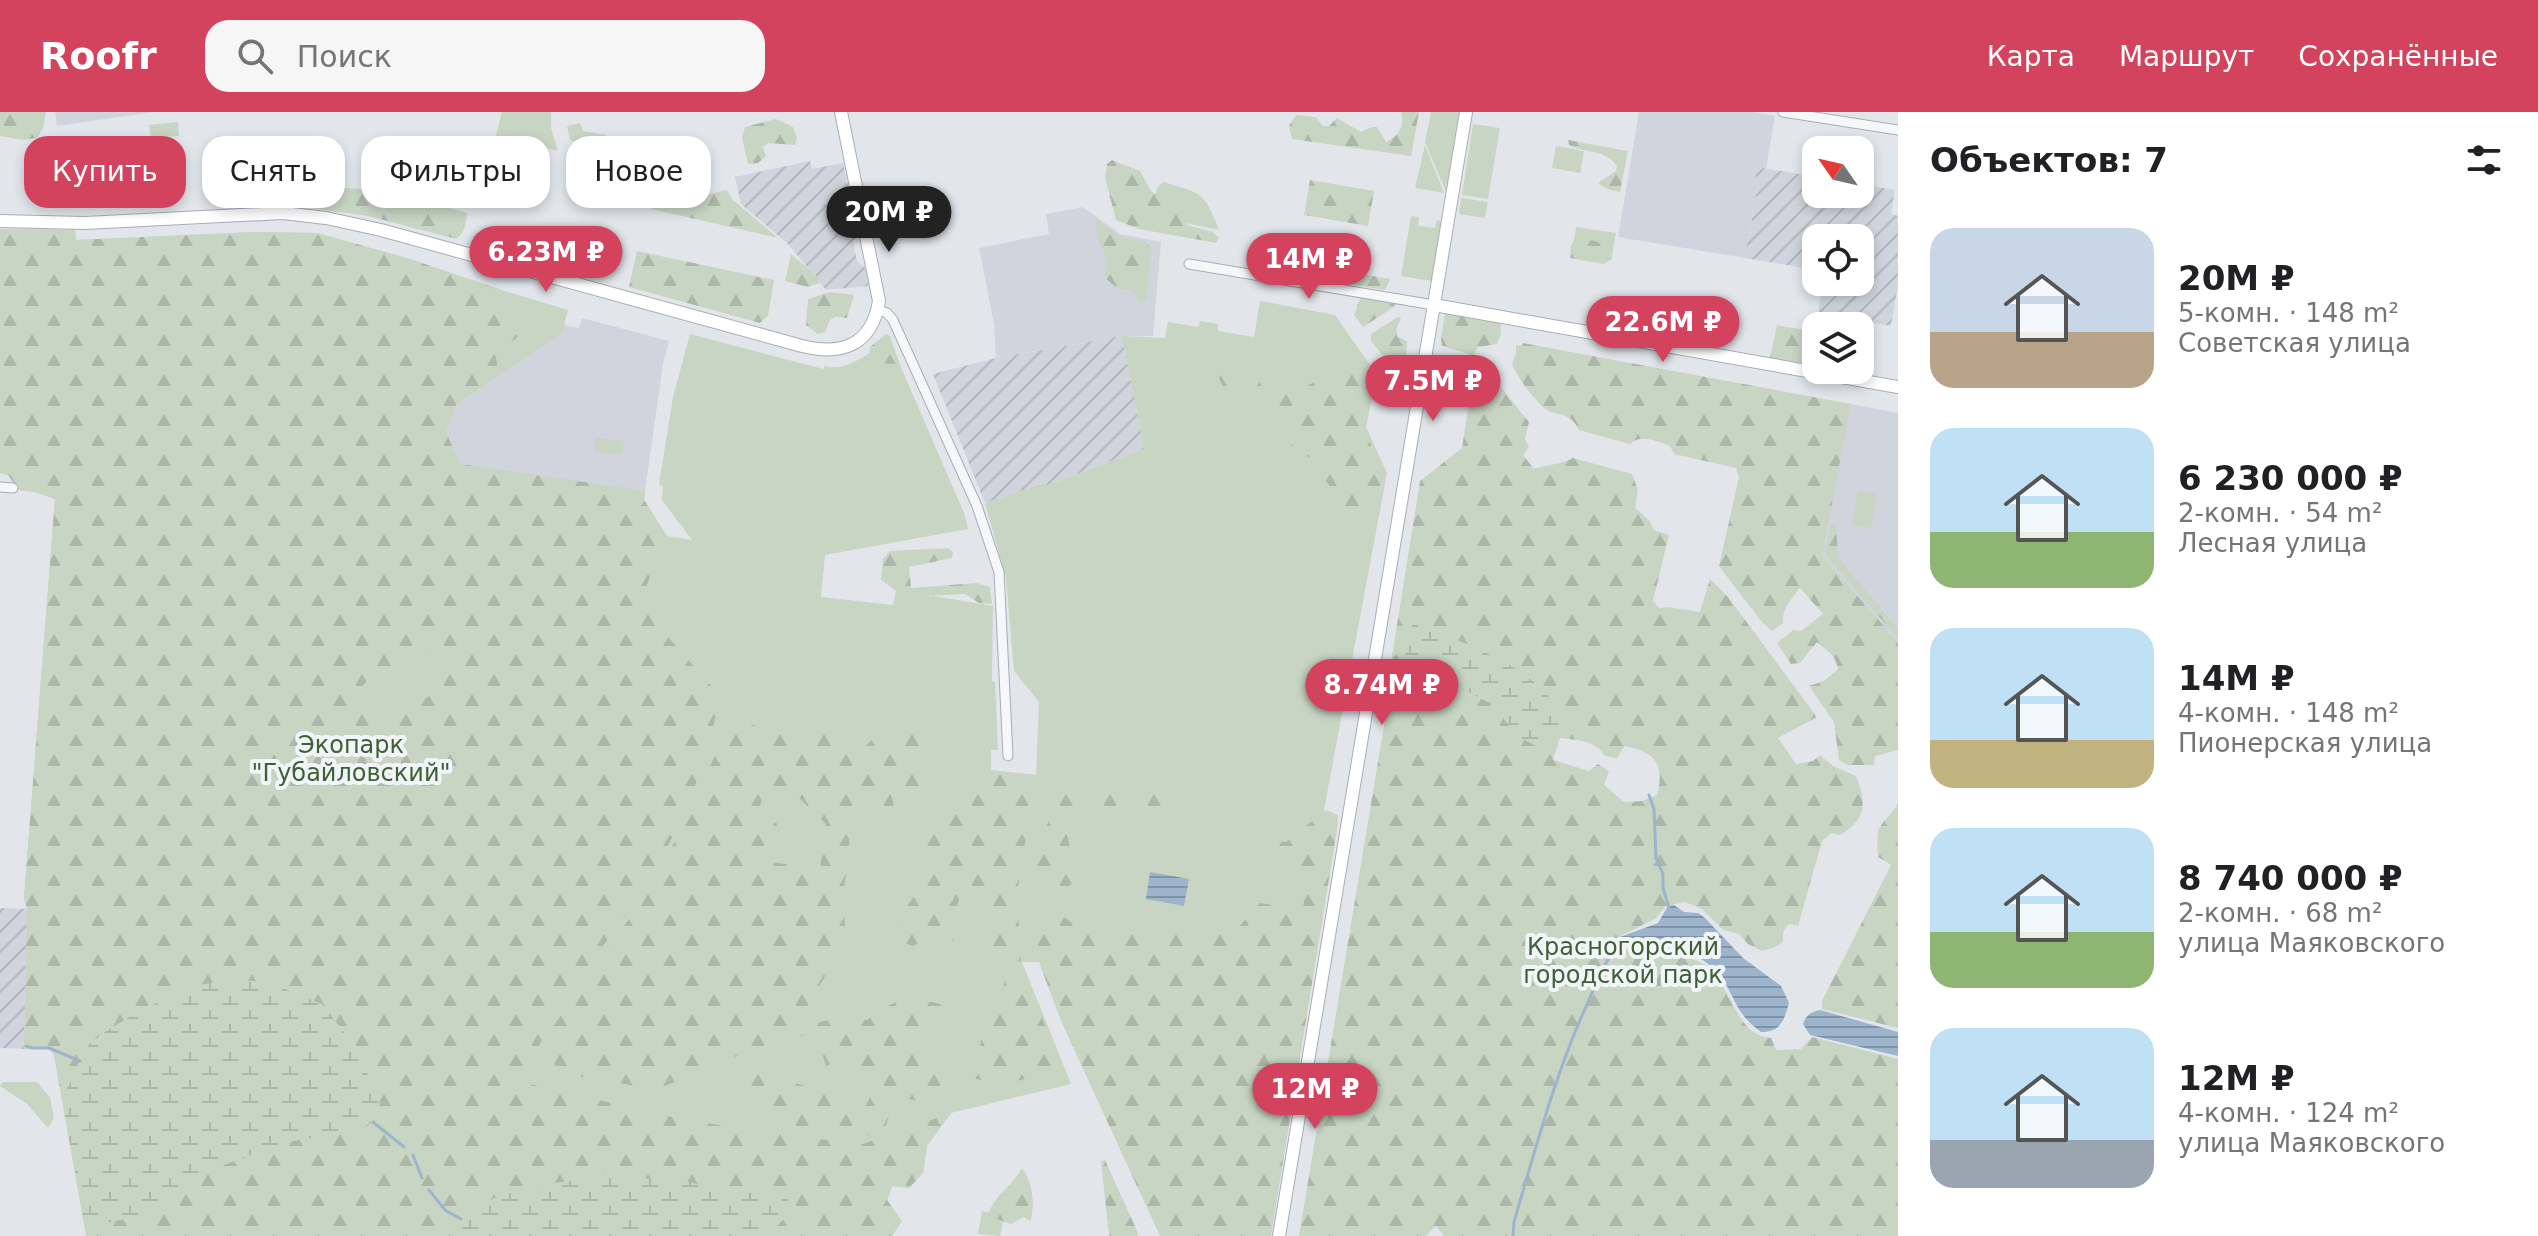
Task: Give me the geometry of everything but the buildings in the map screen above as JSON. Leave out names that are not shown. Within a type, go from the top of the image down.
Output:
[{"type":"street","points":[[0,221],[85,223],[283,213],[326,218],[381,230],[824,350],[842,349],[868,332],[878,310],[877,288],[841,112]]},
{"type":"street","points":[[1279,1236],[1466,112]]},
{"type":"street","points":[[1783,112],[1898,130]]},
{"type":"street","points":[[1189,264],[1898,387]]},
{"type":"street","points":[[878,310],[887,313],[893,320],[953,449],[995,559],[1001,583],[1008,756]]},
{"type":"street","points":[[0,487],[13,488]]},
{"type":"shaded area","points":[[55,112],[154,112],[57,126]]},
{"type":"shaded area","points":[[1639,112],[1753,112],[1775,116],[1766,169],[1757,168],[1755,181],[1758,182],[1745,258],[1618,237]]},
{"type":"shaded area","points":[[810,161],[812,169],[843,163],[859,236],[853,241],[855,252],[857,261],[866,269],[868,286],[826,290],[788,244],[741,204],[735,177]]},
{"type":"shaded area","points":[[1757,167],[1802,175],[1802,208],[1874,208],[1874,186],[1895,190],[1891,214],[1898,216],[1898,284],[1891,326],[1874,323],[1874,312],[1818,312],[1821,296],[1874,296],[1874,224],[1802,224],[1802,268],[1745,258],[1758,183],[1755,182]]},
{"type":"shaded area","points":[[1083,207],[1120,234],[1161,242],[1153,336],[1122,336],[996,358],[994,324],[979,248],[1049,234],[1046,214]]},
{"type":"shaded area","points":[[582,318],[669,341],[645,491],[460,465],[446,432],[456,405],[561,333],[564,325],[579,328]]},
{"type":"shaded area","points":[[1122,336],[1144,449],[1045,486],[1044,483],[985,503],[933,374],[996,358]]},
{"type":"shaded area","points":[[1851,404],[1898,413],[1898,642],[1821,556]]},
{"type":"shaded area","points":[[0,908],[27,909],[24,1049],[0,1048]]},
{"type":"green space","points":[[0,112],[46,112],[38,136],[24,136],[22,140],[0,136]]},
{"type":"green space","points":[[502,112],[551,112],[551,128],[558,151],[550,149],[550,136],[496,136]]},
{"type":"green space","points":[[1401,112],[1419,112],[1411,156],[1292,139],[1289,126],[1296,115],[1316,117],[1323,126],[1329,126],[1337,118],[1361,132],[1377,127],[1386,142],[1400,130]]},
{"type":"green space","points":[[1431,112],[1459,112],[1446,192],[1425,142]]},
{"type":"green space","points":[[776,119],[793,127],[797,138],[795,145],[768,143],[763,147],[766,156],[758,163],[748,164],[742,138],[745,127]]},
{"type":"green space","points":[[178,122],[179,136],[151,136],[149,125]]},
{"type":"green space","points":[[580,123],[583,131],[606,136],[569,136],[567,126]]},
{"type":"green space","points":[[1473,124],[1500,128],[1488,199],[1462,195]]},
{"type":"green space","points":[[1568,140],[1628,151],[1620,192],[1598,183],[1616,171],[1617,166],[1612,160],[1569,145]]},
{"type":"green space","points":[[1425,145],[1444,193],[1415,188]]},
{"type":"green space","points":[[1556,146],[1584,151],[1580,173],[1552,168]]},
{"type":"green space","points":[[1112,160],[1140,171],[1151,191],[1172,205],[1187,225],[1213,232],[1219,238],[1216,243],[1139,229],[1116,220],[1105,178],[1107,164]]},
{"type":"green space","points":[[1310,180],[1374,191],[1368,226],[1304,215]]},
{"type":"green space","points":[[1163,182],[1200,196],[1210,208],[1219,230],[1171,220],[1154,203],[1157,188]]},
{"type":"green space","points":[[345,188],[361,189],[361,208],[448,208],[467,213],[461,234],[456,239],[368,216],[317,209],[345,208]]},
{"type":"green space","points":[[727,190],[733,200],[778,238],[650,208],[711,208],[711,194]]},
{"type":"green space","points":[[1461,198],[1488,202],[1485,218],[1459,214]]},
{"type":"green space","points":[[1411,216],[1419,217],[1418,226],[1435,228],[1437,220],[1441,221],[1432,281],[1401,276]]},
{"type":"green space","points":[[1095,218],[1119,236],[1146,242],[1151,249],[1146,300],[1139,303],[1129,289],[1120,290],[1106,279],[1106,256],[1098,241]]},
{"type":"green space","points":[[1576,227],[1616,233],[1612,255],[1573,249]]},
{"type":"green space","points":[[0,229],[75,230],[76,240],[255,232],[317,233],[410,259],[568,310],[562,333],[456,405],[446,432],[460,464],[645,491],[644,500],[667,536],[692,540],[662,500],[663,487],[659,484],[673,397],[690,334],[823,369],[825,366],[851,364],[890,342],[964,513],[968,529],[825,555],[821,597],[893,605],[896,590],[993,606],[992,681],[995,682],[998,750],[991,750],[991,770],[1036,775],[1039,702],[1014,671],[1006,579],[985,503],[1044,483],[1045,486],[1144,449],[1122,336],[1165,338],[1168,322],[1198,327],[1200,321],[1218,324],[1218,331],[1254,337],[1260,301],[1335,315],[1377,375],[1366,427],[1387,473],[1289,997],[1022,962],[1071,1084],[951,1113],[927,1146],[923,1173],[909,1188],[892,1186],[887,1200],[902,1221],[892,1236],[86,1236],[54,1055],[50,1049],[24,1049],[27,909],[24,898],[55,499],[19,490],[8,475],[0,473]]},
{"type":"green space","name":"Экопарк \"Губайловский\"","points":[[0,229],[75,230],[76,240],[255,232],[317,233],[410,259],[502,290],[500,312],[527,329],[496,355],[498,376],[456,405],[446,432],[460,464],[645,491],[644,500],[667,536],[639,604],[719,695],[708,749],[676,829],[635,902],[556,1012],[534,1060],[530,1084],[672,1117],[760,1132],[863,1144],[951,1113],[927,1146],[923,1173],[909,1188],[892,1186],[887,1200],[902,1221],[892,1236],[768,1236],[785,1217],[787,1199],[692,1183],[606,1175],[521,1189],[475,1209],[461,1219],[452,1236],[86,1236],[84,1222],[106,1223],[142,1215],[212,1169],[288,1142],[359,1129],[373,1122],[73,1074],[67,1090],[61,1094],[54,1055],[50,1049],[24,1049],[27,909],[24,898],[55,499],[19,490],[8,475],[0,473]],"holes":[[[418,654],[429,655],[436,670],[431,695],[382,725],[371,726],[355,694],[366,682]]]},
{"type":"green space","points":[[1576,236],[1598,242],[1611,241],[1612,259],[1604,264],[1570,258]]},
{"type":"green space","points":[[1264,248],[1332,259],[1331,268],[1390,279],[1385,290],[1261,269]]},
{"type":"green space","points":[[637,251],[774,280],[768,316],[760,323],[629,287]]},
{"type":"green space","points":[[791,254],[818,277],[819,283],[808,287],[785,281]]},
{"type":"green space","points":[[830,292],[854,295],[847,318],[835,317],[830,320],[825,332],[818,334],[806,325],[808,299]]},
{"type":"green space","points":[[1360,298],[1395,304],[1363,327],[1354,315]]},
{"type":"green space","points":[[1445,313],[1500,322],[1501,334],[1497,344],[1478,347],[1472,357],[1442,346]]},
{"type":"green space","points":[[1401,318],[1396,330],[1398,337],[1407,341],[1406,356],[1384,357],[1371,341],[1371,334]]},
{"type":"green space","points":[[1777,325],[1802,329],[1802,364],[1770,358]]},
{"type":"green space","points":[[886,334],[890,336],[900,364],[872,363],[870,347]]},
{"type":"green space","points":[[1523,343],[1851,404],[1822,556],[1898,642],[1898,750],[1875,756],[1874,765],[1847,765],[1839,760],[1834,722],[1809,686],[1824,681],[1838,669],[1835,660],[1817,642],[1800,663],[1791,664],[1777,643],[1793,630],[1801,631],[1823,614],[1800,588],[1785,609],[1783,623],[1772,631],[1719,566],[1739,477],[1736,468],[1674,454],[1670,446],[1650,439],[1639,439],[1630,444],[1579,430],[1571,419],[1543,407],[1521,381],[1512,364],[1516,345],[1522,346]]},
{"type":"green space","points":[[1358,356],[1367,368],[1370,381],[1359,395],[1361,407],[1358,420],[1385,472],[1375,498],[1357,508],[1339,508],[1329,502],[1329,485],[1317,471],[1314,460],[1304,454],[1294,461],[1286,458],[1293,441],[1289,430],[1289,412],[1246,393],[1234,396],[1224,389],[1219,378],[1222,373],[1251,368],[1263,388],[1269,388],[1279,395],[1302,389],[1328,374],[1342,372]]},
{"type":"green space","name":"Красногорский городской парк","points":[[1499,385],[1529,422],[1525,439],[1529,447],[1523,455],[1534,469],[1573,458],[1632,474],[1638,490],[1635,508],[1649,520],[1654,530],[1669,535],[1653,601],[1659,608],[1700,612],[1710,579],[1728,597],[1817,717],[1778,738],[1796,764],[1813,761],[1820,755],[1833,766],[1856,776],[1863,801],[1860,816],[1840,835],[1831,833],[1822,841],[1798,926],[1789,924],[1783,932],[1783,942],[1762,951],[1748,944],[1739,934],[1723,930],[1702,909],[1685,902],[1666,906],[1655,919],[1620,936],[1622,947],[1683,956],[1705,966],[1715,975],[1744,1023],[1760,1036],[1771,1038],[1776,1050],[1801,1049],[1812,1037],[1898,1059],[1898,1236],[1444,1236],[1436,1226],[1426,1236],[1299,1236],[1387,708],[1385,700],[1420,481],[1462,448],[1469,403],[1478,405],[1483,402],[1487,390]],"holes":[[[1560,738],[1591,744],[1605,756],[1617,758],[1625,746],[1651,756],[1659,768],[1657,795],[1642,801],[1624,802],[1604,785],[1609,771],[1598,764],[1589,771],[1553,760]]]},
{"type":"green space","points":[[595,438],[624,441],[622,455],[594,452]]},
{"type":"green space","points":[[1858,491],[1877,494],[1871,528],[1852,525]]},
{"type":"green space","points":[[1831,523],[1836,526],[1838,557],[1898,629],[1898,638],[1825,555]]},
{"type":"green space","points":[[948,548],[953,552],[952,558],[909,567],[911,588],[976,583],[990,587],[992,604],[979,603],[965,594],[926,596],[898,592],[881,580],[883,559],[890,551]]},
{"type":"green space","points":[[1413,622],[1477,648],[1521,672],[1539,686],[1564,721],[1552,741],[1540,748],[1513,734],[1497,707],[1465,690],[1405,668],[1406,644]]},
{"type":"green space","points":[[725,716],[759,727],[819,731],[834,736],[843,746],[844,754],[849,744],[865,747],[875,736],[896,731],[945,738],[937,753],[917,761],[914,775],[926,783],[969,795],[1003,772],[1036,775],[1017,892],[1021,962],[991,948],[989,896],[968,893],[960,897],[954,914],[953,941],[929,938],[913,946],[904,943],[894,930],[919,889],[926,885],[929,852],[922,847],[899,845],[874,805],[850,829],[842,899],[846,934],[808,1002],[810,1011],[820,1022],[843,1017],[867,1020],[888,1006],[905,1000],[947,1005],[945,1021],[925,1038],[927,1055],[949,1077],[938,1091],[939,1107],[931,1111],[923,1108],[918,1101],[894,1096],[886,1100],[884,1108],[889,1114],[887,1124],[875,1134],[787,1128],[762,1093],[747,1093],[730,1077],[740,1066],[815,1089],[833,1098],[852,1117],[868,1102],[872,1080],[842,1061],[826,1066],[816,1033],[797,1038],[770,1055],[749,1050],[717,1066],[651,1091],[567,1073],[546,1059],[552,1028],[636,909],[679,834],[717,751]],"holes":[[[900,793],[938,795],[943,812],[929,836],[897,823],[892,797]],[[779,796],[800,799],[826,824],[820,869],[771,862],[777,823],[758,820],[761,801],[778,803]]]},
{"type":"green space","points":[[1095,781],[1160,792],[1172,799],[1172,810],[1166,822],[1149,819],[1134,810],[1113,813],[1100,799]]},
{"type":"green space","points":[[1066,792],[1077,792],[1080,803],[1068,835],[1074,854],[1071,868],[1073,883],[1057,894],[1039,890],[1032,881],[1039,845],[1049,820]]},
{"type":"green space","points":[[1898,804],[1898,1028],[1822,1009],[1822,1001],[1891,865],[1878,857],[1878,837],[1880,827]]},
{"type":"green space","points":[[1326,810],[1338,815],[1337,830],[1271,1236],[1160,1236],[1061,1021],[1039,962],[1035,909],[1056,911],[1075,925],[1083,923],[1175,935],[1233,931],[1260,903],[1295,912],[1303,908],[1306,886],[1299,865],[1270,860],[1250,838],[1286,842]]},
{"type":"green space","points":[[1023,971],[1063,1069],[1002,1085],[972,1078],[965,1062],[979,1055],[982,1033],[975,1010],[1004,1001],[1004,980],[1013,972]]},
{"type":"green space","points":[[265,981],[322,1004],[357,1049],[380,1104],[373,1122],[359,1129],[288,1142],[212,1169],[142,1215],[106,1223],[84,1222],[61,1094],[69,1085],[88,1046],[129,1017],[186,990],[215,982]]},
{"type":"green space","points":[[3,1082],[37,1082],[50,1097],[54,1118],[48,1128],[27,1104],[0,1086]]},
{"type":"green space","points":[[1105,1160],[1137,1236],[1109,1236],[1101,1161]]},
{"type":"green space","points":[[1022,1168],[1032,1193],[1030,1221],[1024,1217],[1011,1224],[992,1217],[989,1212],[993,1205]]},
{"type":"green space","points":[[606,1175],[692,1183],[788,1199],[785,1217],[768,1236],[452,1236],[461,1219],[489,1201],[529,1188]]},
{"type":"green space","points":[[982,1211],[1004,1216],[1000,1236],[978,1234]]},
{"type":"water","points":[[1150,872],[1189,879],[1184,906],[1146,899]]},
{"type":"water","points":[[1674,905],[1684,912],[1698,913],[1705,918],[1743,958],[1781,986],[1789,1003],[1777,1027],[1761,1032],[1752,1025],[1721,977],[1701,959],[1677,949],[1624,944],[1620,941],[1620,937],[1658,923],[1668,906]]},
{"type":"water","points":[[1820,1010],[1898,1032],[1898,1056],[1810,1035],[1804,1021],[1809,1014]]},
{"type":"waterway","points":[[1649,795],[1654,809],[1656,858],[1663,874],[1663,888],[1669,908]]},
{"type":"waterway","points":[[1513,1236],[1530,1166],[1566,1054],[1603,969],[1621,941]]},
{"type":"waterway","points":[[26,1046],[32,1048]]},
{"type":"waterway","points":[[34,1048],[49,1048],[80,1061]]},
{"type":"waterway","points":[[373,1122],[404,1147]]},
{"type":"waterway","points":[[413,1155],[422,1178]]},
{"type":"waterway","points":[[429,1190],[446,1211],[461,1219]]}]
